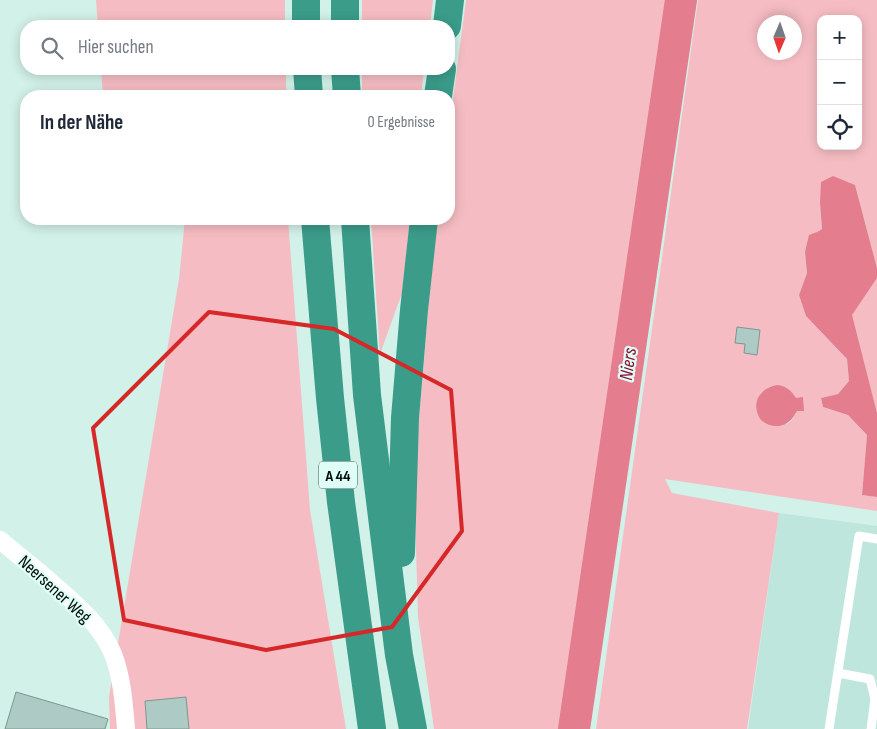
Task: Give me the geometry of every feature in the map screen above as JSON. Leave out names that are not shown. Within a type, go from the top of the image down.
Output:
[{"type":"highway","points":[[306,0],[306,20]]},
{"type":"highway","points":[[344,0],[345,20]]},
{"type":"highway","points":[[448,20],[450,0]]},
{"type":"highway","points":[[308,75],[309,90]]},
{"type":"highway","points":[[345,75],[347,90]]},
{"type":"highway","points":[[439,90],[441,75]]},
{"type":"highway","name":"A 44","points":[[316,225],[341,502],[372,729]]},
{"type":"highway","name":"A 44","points":[[355,225],[367,395],[399,655],[413,729]]},
{"type":"highway","points":[[399,655],[405,418],[423,225]]},
{"type":"street","name":"Neersener Weg","points":[[0,540],[73,601],[100,631],[112,652],[117,667],[126,729]]},
{"type":"lane","points":[[829,729],[859,536],[877,539]]},
{"type":"lane","points":[[838,673],[870,679],[876,698],[871,729]]},
{"type":"highlighted area","points":[[209,312],[334,329],[451,390],[462,531],[392,627],[266,650],[124,620],[93,428]]},
{"type":"shaded area","points":[[96,0],[285,0],[285,20],[98,20]]},
{"type":"shaded area","points":[[362,0],[433,0],[431,20],[362,20]]},
{"type":"shaded area","points":[[466,0],[669,0],[640,189],[566,729],[434,729],[418,617],[414,479],[436,225],[455,225],[454,90]]},
{"type":"shaded area","points":[[698,0],[877,0],[877,268],[855,185],[820,203],[822,229],[817,232],[805,252],[807,273],[799,295],[806,316],[847,359],[849,381],[838,394],[821,398],[823,407],[848,415],[867,435],[862,495],[877,497],[877,511],[665,479],[672,493],[779,513],[747,729],[596,729]],"holes":[[[737,328],[760,330],[757,355],[744,353],[745,344]],[[762,392],[792,393],[796,402],[796,411],[795,416],[789,423],[776,426],[756,403]]]},
{"type":"shaded area","points":[[101,75],[286,75],[286,90],[103,90]]},
{"type":"shaded area","points":[[362,75],[423,75],[422,90],[362,90]]},
{"type":"shaded area","points":[[833,176],[855,185],[877,268],[877,278],[852,315],[877,413],[877,497],[862,495],[867,435],[848,415],[823,407],[821,398],[838,394],[849,381],[847,359],[806,316],[799,295],[807,273],[805,252],[809,235],[822,229],[821,182]]},
{"type":"shaded area","points":[[184,225],[288,225],[310,510],[346,729],[110,729],[109,697],[179,279]]},
{"type":"shaded area","points":[[371,225],[409,225],[402,293],[380,354]]},
{"type":"shaded area","points":[[877,278],[877,413],[851,315]]},
{"type":"shaded area","points":[[777,385],[788,389],[796,398],[803,397],[804,411],[797,411],[789,422],[780,426],[764,423],[759,417],[756,406],[762,392]]},
{"type":"shaded area","points":[[779,513],[877,526],[877,729],[748,729]]},
{"type":"building","points":[[737,327],[760,330],[757,355],[744,353],[745,344],[735,343]]},
{"type":"building","points":[[16,692],[108,719],[105,729],[5,729]]},
{"type":"building","points":[[186,697],[189,729],[147,729],[145,701]]},
{"type":"waterway","name":"Niers","points":[[574,729],[681,0]]}]
